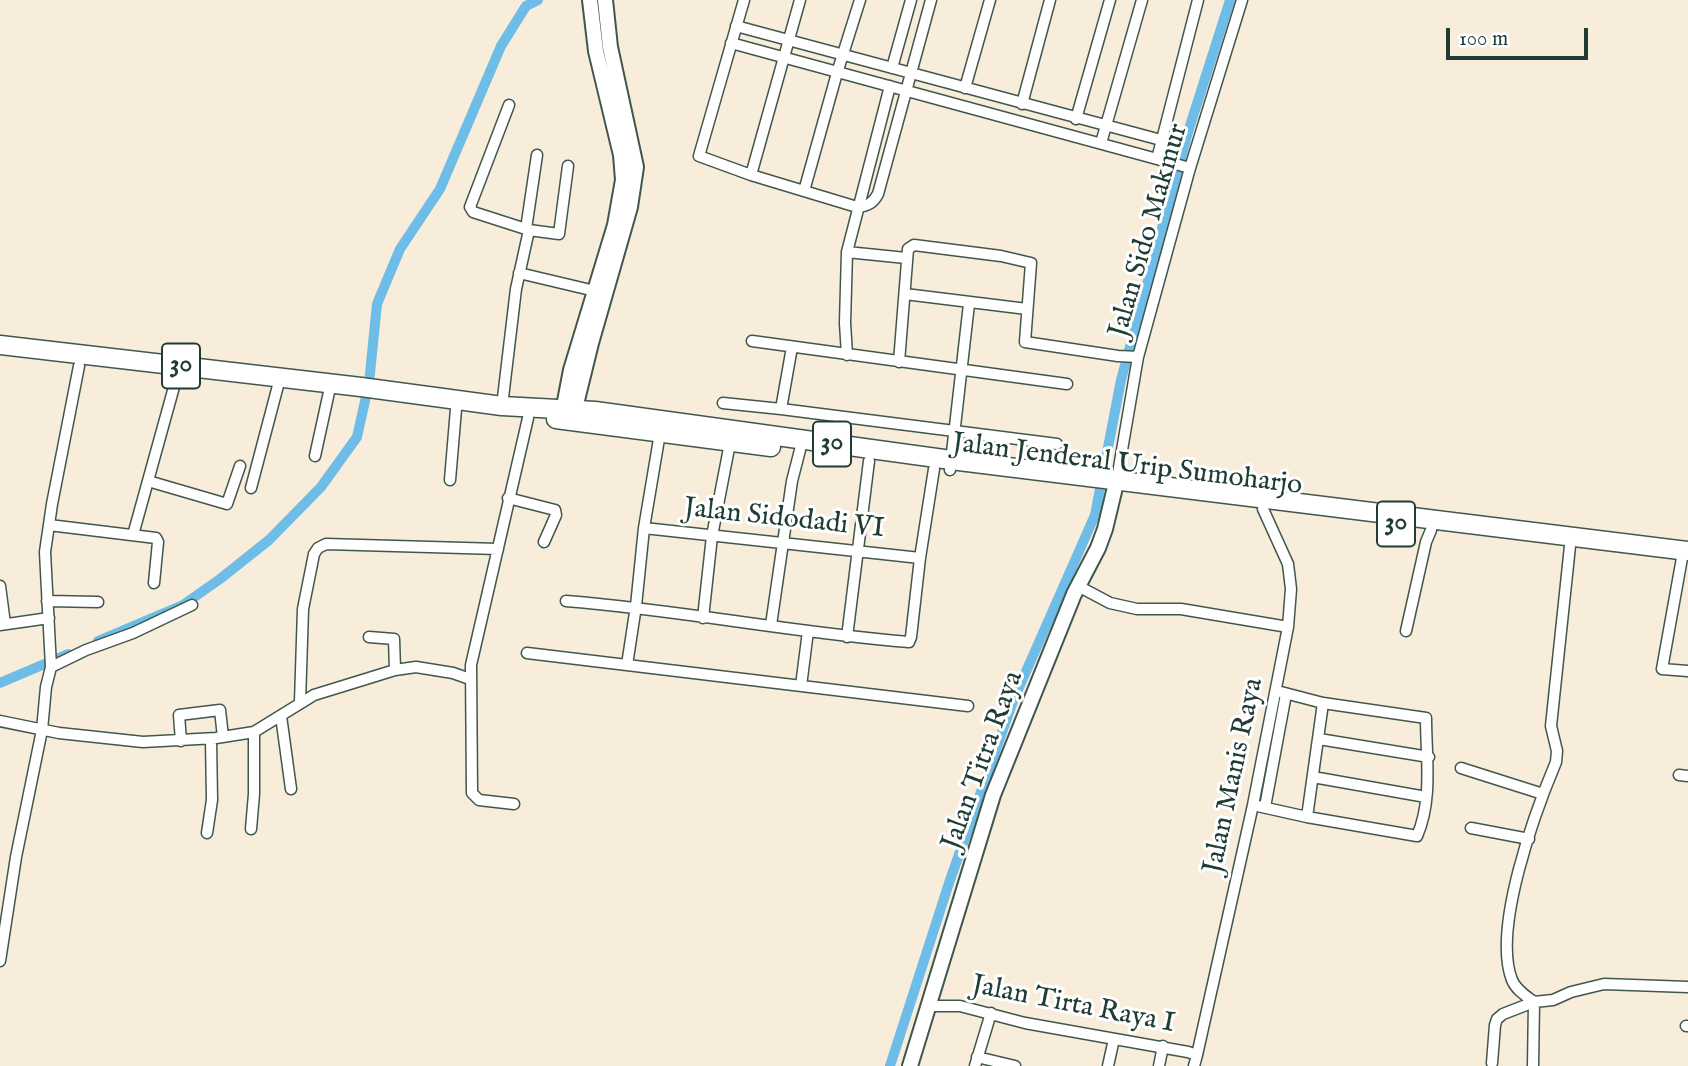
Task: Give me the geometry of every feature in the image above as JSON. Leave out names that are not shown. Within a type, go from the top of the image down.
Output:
[{"type":"highway","name":"30","points":[[0,345],[279,382],[568,415]]},
{"type":"highway","name":"30","points":[[0,356],[177,376],[279,382],[329,392],[370,393],[456,409],[528,418],[568,415]]},
{"type":"highway","name":"Jalan Jenderal Urip Sumoharjo","points":[[568,415],[660,433],[869,461],[1356,511],[1686,556]]},
{"type":"highway","name":"Jalan Jenderal Urip Sumoharjo","points":[[568,415],[945,467]]},
{"type":"highway","name":"Jalan Jenderal Urip Sumoharjo","points":[[1103,483],[1263,509],[1570,546],[1686,556]]},
{"type":"main road","points":[[568,415],[634,187],[636,167],[596,51],[590,0]]},
{"type":"main road","points":[[568,415],[571,370],[615,225],[623,180],[605,0]]},
{"type":"main road","name":"Jalan Titra Raya","points":[[910,1066],[993,795],[1077,586],[1102,539],[1103,483]]},
{"type":"street","points":[[744,0],[699,156],[751,175],[857,207],[874,201],[878,194],[931,0]]},
{"type":"street","points":[[751,175],[800,0]]},
{"type":"street","points":[[804,191],[860,0]]},
{"type":"street","points":[[892,68],[911,0]]},
{"type":"street","points":[[965,88],[990,0]]},
{"type":"street","points":[[1022,104],[1050,0]]},
{"type":"street","points":[[1076,119],[1110,0]]},
{"type":"street","points":[[1101,143],[1142,0]]},
{"type":"street","points":[[1162,160],[1161,140],[1198,0]]},
{"type":"street","name":"Jalan Sido Makmur","points":[[1103,483],[1128,356],[1242,0]]},
{"type":"street","points":[[736,26],[1161,140]]},
{"type":"street","points":[[731,43],[1189,168]]},
{"type":"street","points":[[847,355],[845,323],[848,252],[857,207],[890,86]]},
{"type":"street","points":[[509,104],[470,207],[473,212],[527,230],[559,234],[568,166]]},
{"type":"street","points":[[502,406],[537,155]]},
{"type":"street","points":[[899,362],[906,258],[908,249],[914,245],[1028,261],[1032,267],[1025,342],[1128,356]]},
{"type":"street","points":[[848,252],[906,258]]},
{"type":"street","points":[[519,273],[595,291]]},
{"type":"street","points":[[905,294],[969,304],[1027,309]]},
{"type":"street","points":[[566,601],[636,606],[703,618],[847,637],[909,642],[920,558],[953,432],[963,370],[969,304]]},
{"type":"street","points":[[752,341],[1067,384]]},
{"type":"street","points":[[781,409],[792,347]]},
{"type":"street","points":[[0,961],[16,857],[42,730],[51,665],[44,566],[79,366]]},
{"type":"street","points":[[134,535],[177,376]]},
{"type":"street","points":[[251,488],[279,382]]},
{"type":"street","points":[[315,456],[329,392]]},
{"type":"street","points":[[723,403],[1057,444]]},
{"type":"street","points":[[450,480],[456,409]]},
{"type":"street","points":[[514,804],[479,800],[472,793],[470,679],[474,649],[528,418]]},
{"type":"street","points":[[626,665],[660,433]]},
{"type":"street","points":[[703,618],[712,536],[730,443]]},
{"type":"street","points":[[771,625],[792,481],[800,450]]},
{"type":"street","points":[[847,637],[869,461]]},
{"type":"street","points":[[148,481],[227,504],[240,466]]},
{"type":"street","points":[[508,498],[555,510],[556,515],[544,542]]},
{"type":"street","name":"Jalan Manis Raya","points":[[1196,1061],[1281,692],[1291,589],[1289,564],[1263,509]]},
{"type":"street","points":[[50,526],[156,538],[154,583]]},
{"type":"street","name":"Jalan Sidodadi VI","points":[[644,528],[920,558]]},
{"type":"street","points":[[1406,631],[1431,530]]},
{"type":"street","points":[[300,702],[303,609],[314,554],[318,548],[326,544],[498,549]]},
{"type":"street","points":[[1533,1066],[1534,1002],[1515,985],[1508,964],[1509,918],[1529,839],[1556,762],[1557,751],[1551,726],[1570,546]]},
{"type":"street","points":[[1686,556],[1662,669],[1688,671]]},
{"type":"street","points":[[0,586],[2,625],[49,618]]},
{"type":"street","points":[[1077,586],[1110,603],[1137,609],[1181,609],[1288,627]]},
{"type":"street","points":[[47,601],[98,602]]},
{"type":"street","points":[[51,665],[133,633],[192,605]]},
{"type":"street","points":[[801,686],[808,631]]},
{"type":"street","points":[[369,636],[394,639],[396,670]]},
{"type":"street","points":[[527,653],[968,706]]},
{"type":"street","points":[[0,721],[90,738],[143,742],[223,737],[254,732],[300,702],[396,670],[416,667],[453,673],[470,679]]},
{"type":"street","points":[[1254,805],[1417,836],[1426,797],[1429,757],[1426,718],[1323,703],[1281,692],[1265,807]]},
{"type":"street","points":[[1307,817],[1323,703]]},
{"type":"street","points":[[181,740],[179,715],[220,710],[223,737]]},
{"type":"street","points":[[281,716],[291,789]]},
{"type":"street","points":[[251,829],[254,732]]},
{"type":"street","points":[[207,833],[212,800],[211,738]]},
{"type":"street","points":[[1319,738],[1429,757]]},
{"type":"street","points":[[1461,768],[1543,794]]},
{"type":"street","points":[[1313,777],[1426,797]]},
{"type":"street","points":[[1471,828],[1529,839]]},
{"type":"street","points":[[1492,1063],[1497,1019],[1503,1014],[1534,1002],[1553,1000],[1571,992],[1604,985],[1688,987]]},
{"type":"street","name":"Jalan Tirta Raya I","points":[[928,1006],[960,1006],[1025,1023],[1163,1046],[1196,1061]]},
{"type":"street","points":[[991,1013],[976,1062],[1015,1066]]},
{"type":"street","points":[[1108,1066],[1114,1039]]},
{"type":"street","points":[[1159,1066],[1163,1046]]},
{"type":"waterway","points":[[98,641],[183,605],[220,579],[269,540],[321,487],[357,437],[369,383],[377,304],[400,249],[440,189],[501,46],[526,6],[538,0]]},
{"type":"waterway","points":[[890,1066],[949,883],[1013,701],[1095,515],[1121,380],[1188,132],[1230,0]]},
{"type":"waterway","points":[[0,683],[68,654]]}]
